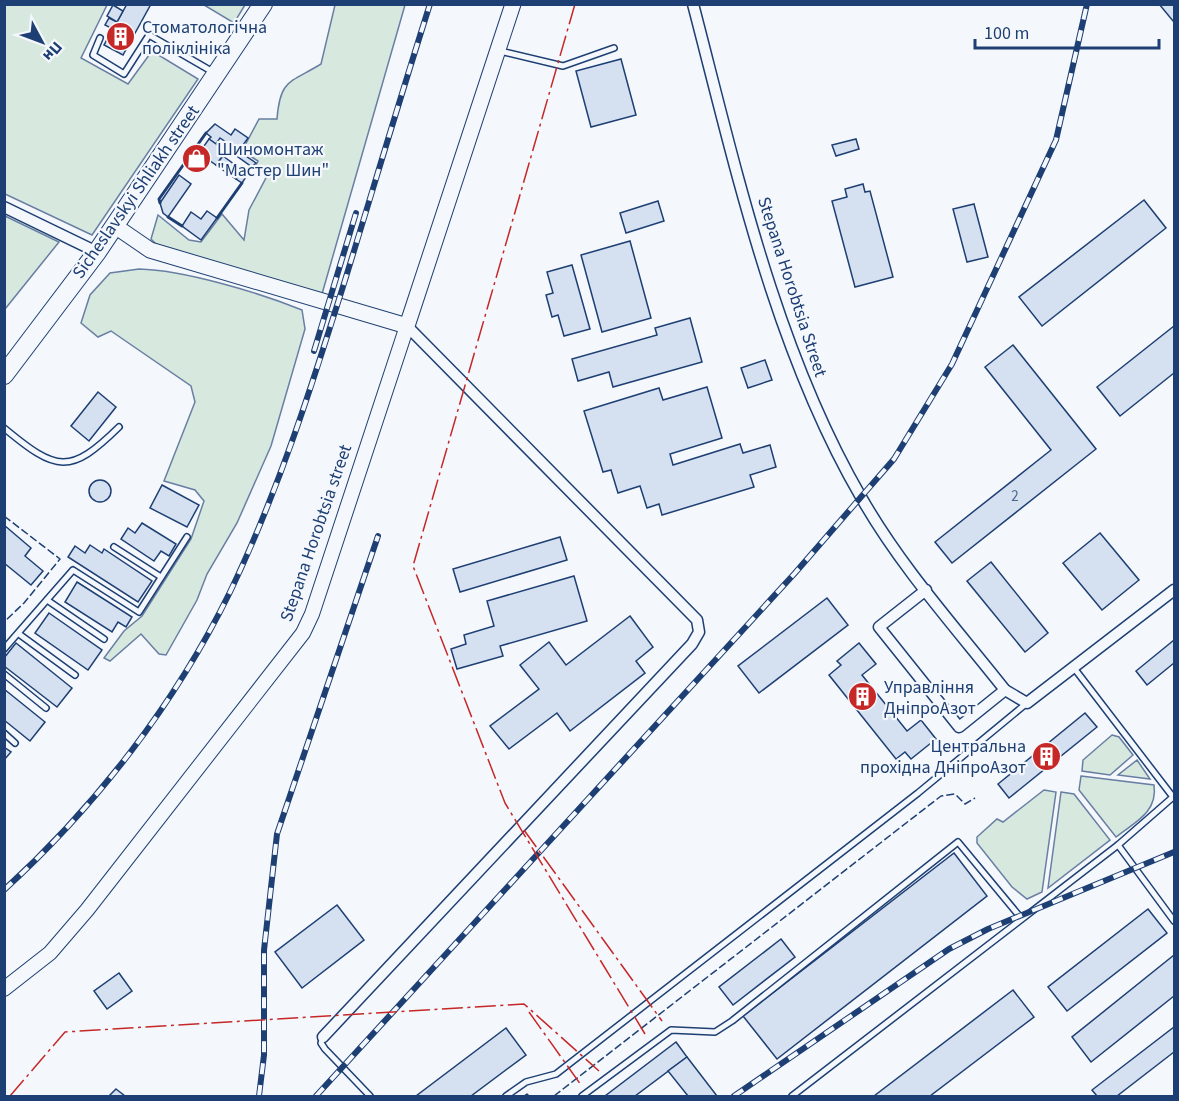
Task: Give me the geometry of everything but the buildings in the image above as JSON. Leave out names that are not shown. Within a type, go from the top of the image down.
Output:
[{"type":"main road","name":"Sicheslavskyi Shliakh street","points":[[4,375],[97,252],[263,4]]},
{"type":"main road","name":"Stepana Horobtsia street","points":[[407,326],[513,4]]},
{"type":"main road","points":[[114,226],[150,250],[407,326]]},
{"type":"street","name":"Stepana Horobtsia Street","points":[[693,4],[770,283],[801,377],[823,427],[862,499],[926,590],[1005,690]]},
{"type":"street","points":[[4,207],[97,252]]},
{"type":"street","points":[[322,1037],[692,644],[699,633],[697,620],[407,326]]},
{"type":"street","name":"Stepana Horobtsia street","points":[[4,989],[50,953],[87,910],[303,633],[312,614],[407,326]]},
{"type":"street","points":[[926,590],[879,627],[959,727],[1005,690],[1027,703],[1174,590]]},
{"type":"lane","points":[[100,38],[93,55],[124,74],[149,35],[217,74]]},
{"type":"lane","points":[[498,50],[563,66],[614,48]]},
{"type":"lane","points":[[4,429],[21,442],[60,462],[75,462],[93,452],[119,426]]},
{"type":"lane","points":[[4,649],[20,634],[73,570],[139,612],[187,537]]},
{"type":"lane","points":[[114,547],[161,577]]},
{"type":"lane","points":[[47,600],[104,639]]},
{"type":"lane","points":[[20,634],[75,675]]},
{"type":"lane","points":[[792,1096],[1118,845],[1174,796],[1074,669]]},
{"type":"lane","points":[[4,674],[45,708]]},
{"type":"lane","points":[[506,1096],[526,1082],[556,1074],[935,779],[1027,703]]},
{"type":"lane","points":[[4,734],[15,743]]},
{"type":"lane","points":[[582,1096],[671,1030],[715,1032],[732,1021],[958,842],[1021,918]]},
{"type":"lane","points":[[1118,845],[1174,921]]},
{"type":"lane","points":[[322,1037],[321,1043],[325,1049],[370,1096]]},
{"type":"shaded area","points":[[4,5],[107,5],[81,58],[128,84],[152,51],[198,79],[92,235],[5,194]]},
{"type":"shaded area","points":[[204,5],[245,5],[234,23]]},
{"type":"shaded area","points":[[335,5],[405,5],[322,294],[159,247],[151,239],[158,215],[189,240],[201,242],[222,214],[244,240],[249,210],[268,174],[255,167],[258,161],[242,151],[259,119],[277,119],[281,96],[288,84],[321,64]]},
{"type":"shaded area","points":[[5,216],[59,242],[5,309]]},
{"type":"shaded area","points":[[139,269],[178,273],[285,303],[302,310],[305,329],[271,446],[237,523],[207,574],[197,600],[166,655],[159,654],[141,634],[110,661],[104,658],[124,631],[142,616],[191,539],[204,501],[195,490],[164,481],[195,402],[191,386],[111,331],[98,337],[81,323],[90,295],[110,273]]},
{"type":"shaded area","points":[[1112,735],[1119,737],[1133,755],[1110,775],[1082,771],[1083,760]]},
{"type":"shaded area","points":[[1137,760],[1150,779],[1118,775]]},
{"type":"shaded area","points":[[1081,776],[1154,785],[1152,802],[1144,816],[1116,837],[1079,790]]},
{"type":"shaded area","points":[[1044,790],[1056,792],[1042,892],[1027,899],[1012,887],[977,843],[977,837],[997,819],[1003,822]]},
{"type":"shaded area","points":[[1061,792],[1074,794],[1110,840],[1048,888]]},
{"type":"railway","points":[[4,890],[70,824],[131,752],[184,674],[230,592],[264,515],[307,397],[430,4]]},
{"type":"railway","points":[[316,1096],[795,573],[894,459],[952,364],[1056,140],[1087,4]]},
{"type":"railway","points":[[314,351],[356,213]]},
{"type":"railway","points":[[259,1096],[264,1055],[264,950],[277,834],[378,536]]},
{"type":"railway","points":[[734,1096],[949,949],[988,929],[1174,852]]},
{"type":"fence","points":[[4,516],[60,559],[24,603],[4,622]]},
{"type":"fence","points":[[554,1096],[941,796],[955,794],[965,804],[975,798]]},
{"type":"fence","points":[[524,1096],[527,1094],[529,1096]]},
{"type":"wall","points":[[160,203],[159,199],[206,133]]},
{"type":"wall","points":[[217,218],[242,183]]},
{"type":"wall","points":[[168,217],[182,226]]},
{"type":"power","points":[[575,4],[413,566],[505,803],[645,1034]]},
{"type":"power","points":[[524,830],[662,1021]]},
{"type":"power","points":[[10,1096],[65,1032],[524,1004],[599,1071]]},
{"type":"power","points":[[529,1012],[581,1085]]},
{"type":"place","name":"Стоматологічна поліклініка","points":[[121,37]]},
{"type":"place","name":"Шиномонтаж \"Мастер Шин\"","points":[[196,159]]},
{"type":"place","name":"Управління ДніпроАзот","points":[[863,697]]},
{"type":"place","name":"Центральна прохідна ДніпроАзот","points":[[1047,756]]}]
